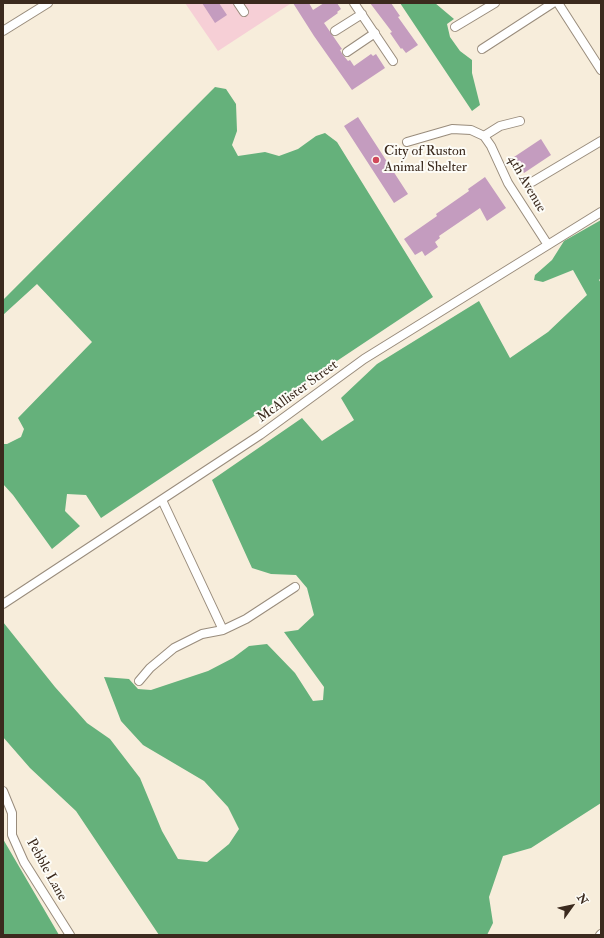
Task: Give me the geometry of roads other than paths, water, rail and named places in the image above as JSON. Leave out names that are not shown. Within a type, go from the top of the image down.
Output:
[{"type":"street","points":[[3,31],[48,3]]},
{"type":"street","points":[[238,3],[244,12]]},
{"type":"street","points":[[354,3],[393,60]]},
{"type":"street","points":[[455,27],[495,3]]},
{"type":"street","points":[[482,49],[552,3]]},
{"type":"street","points":[[558,3],[601,70]]},
{"type":"street","points":[[335,31],[362,14]]},
{"type":"street","points":[[347,52],[375,34]]},
{"type":"street","points":[[407,142],[452,129],[471,130],[484,136],[500,126],[520,121]]},
{"type":"street","name":"4th Avenue","points":[[484,136],[489,140],[508,183],[548,245]]},
{"type":"street","points":[[532,182],[601,141]]},
{"type":"street","name":"McAllister Street","points":[[3,604],[260,435],[364,359],[601,212]]},
{"type":"street","points":[[162,500],[223,630]]},
{"type":"street","points":[[139,681],[150,668],[174,648],[202,634],[223,630],[246,619],[295,587]]},
{"type":"street","name":"Pebble Lane","points":[[3,791],[12,813],[12,835],[24,862],[70,935]]},
{"type":"place","name":"City of Ruston Animal Shelter","points":[[376,160]]}]
